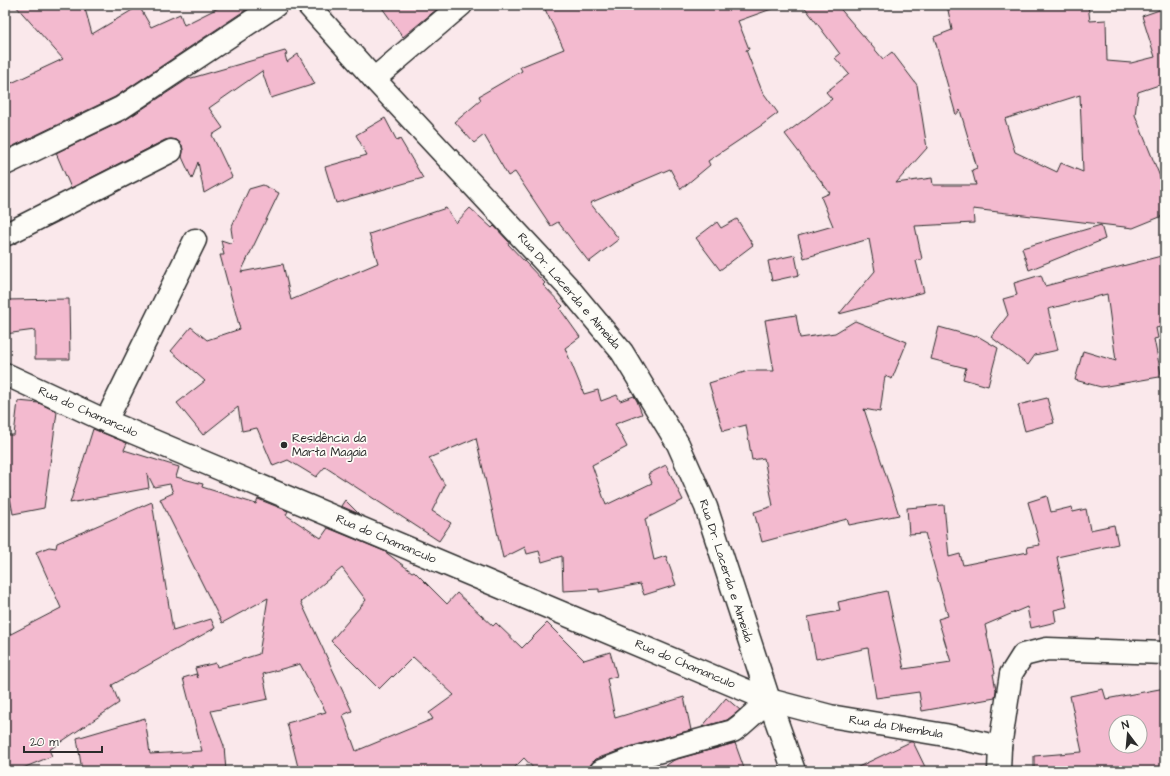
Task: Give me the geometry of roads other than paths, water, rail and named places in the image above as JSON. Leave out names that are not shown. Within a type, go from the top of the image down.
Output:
[{"type":"street","points":[[5,164],[121,108],[276,5]]},
{"type":"street","name":"Rua Dr. Lacerda e Almeida","points":[[308,5],[374,79],[567,286],[622,352],[678,444],[706,507],[769,700],[794,771]]},
{"type":"street","points":[[374,79],[461,5]]},
{"type":"street","points":[[5,233],[7,234],[171,151]]},
{"type":"street","points":[[106,421],[195,240]]},
{"type":"street","name":"Rua do Chamanculo","points":[[5,374],[106,421],[769,700]]},
{"type":"street","points":[[999,771],[1000,747],[1010,674],[1023,655],[1046,649],[1165,653]]},
{"type":"street","points":[[601,771],[632,759],[733,731],[769,700]]},
{"type":"street","name":"Rua da Dlhembula","points":[[769,700],[830,716],[945,735],[1000,747]]},
{"type":"place","name":"Residência da Marta Magaia","points":[[284,445]]}]
